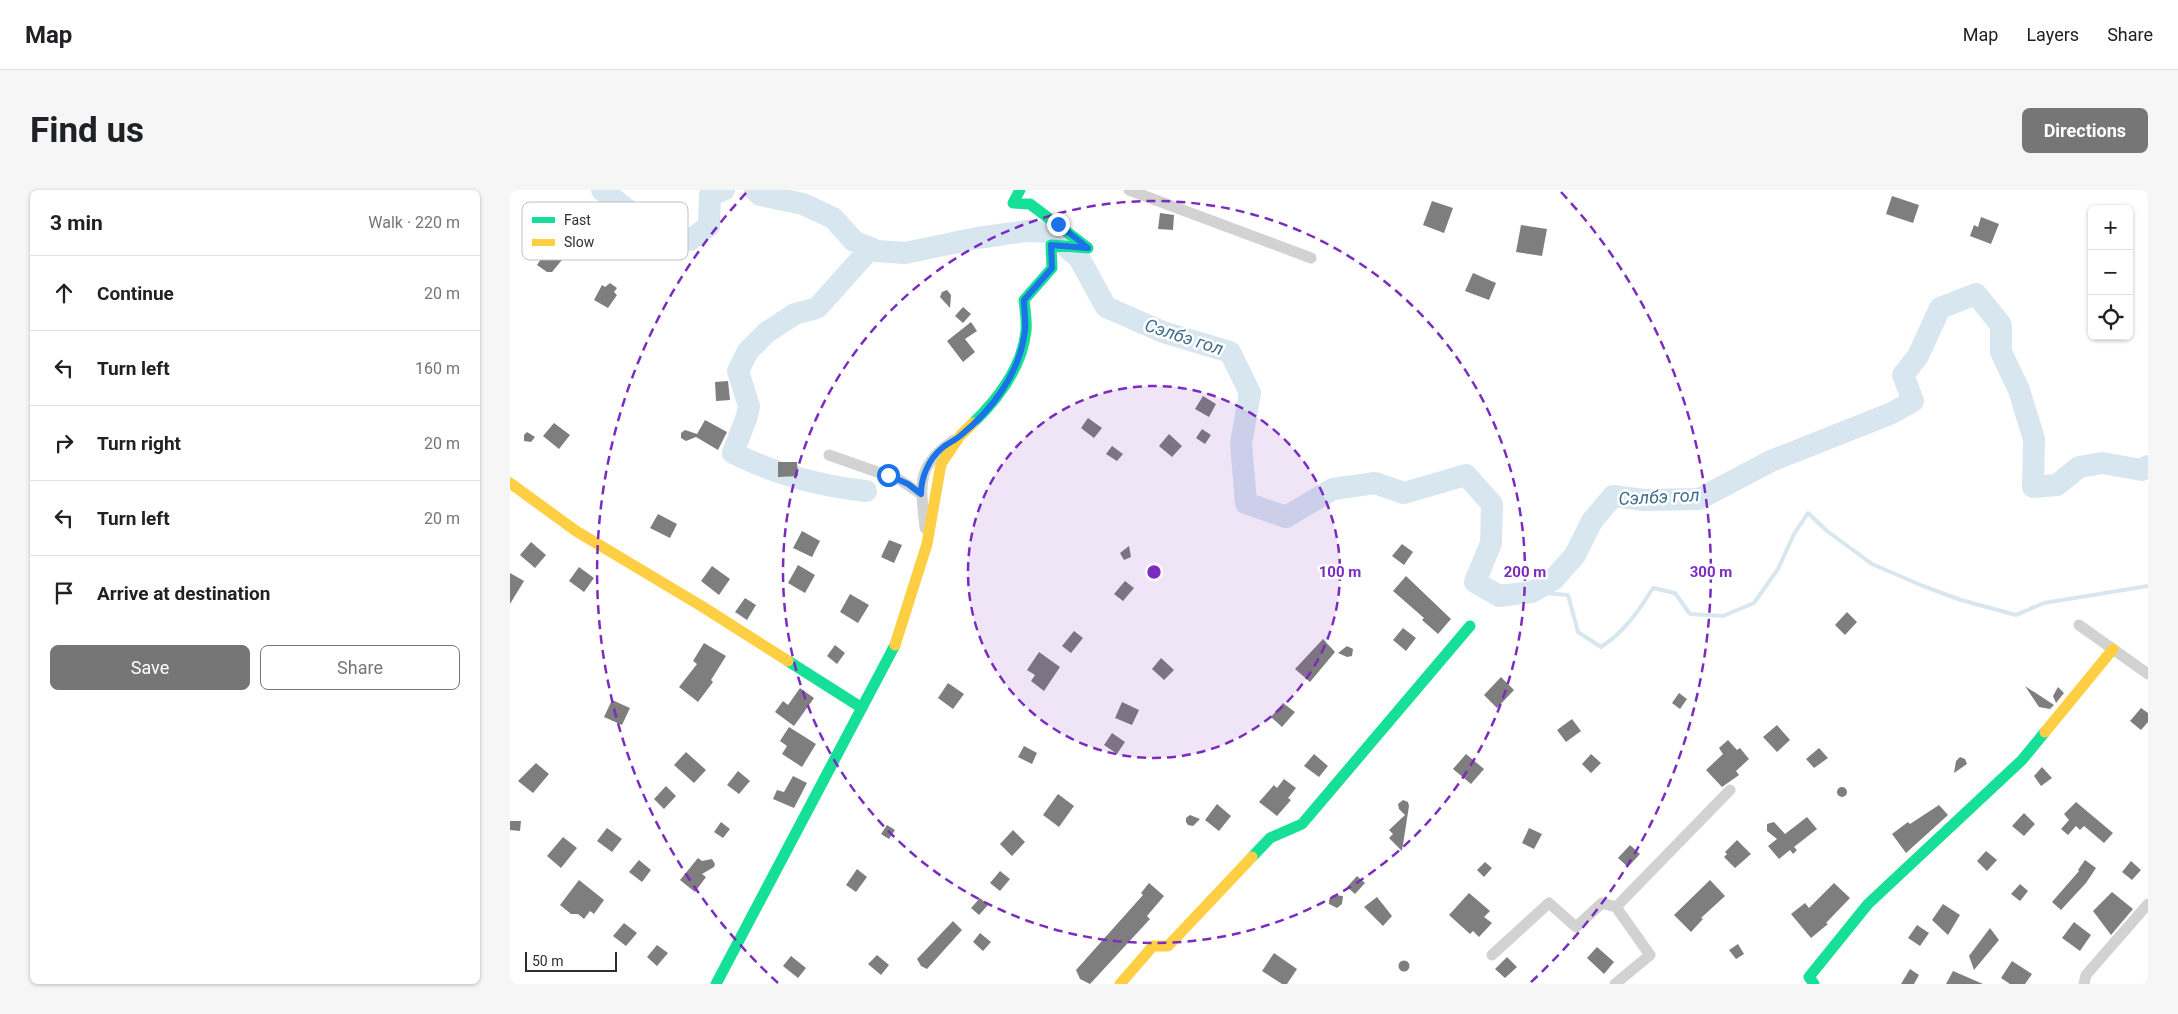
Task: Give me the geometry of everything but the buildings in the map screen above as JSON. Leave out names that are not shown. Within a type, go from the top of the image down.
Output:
[{"type":"street","points":[[927,544],[921,482],[930,464],[940,450],[960,436],[988,410],[1007,384],[1022,353],[1026,329],[1024,300],[1052,268],[1051,245],[1088,248],[1030,204],[1013,203],[1020,190]]},
{"type":"street","points":[[1129,190],[1312,258]]},
{"type":"street","points":[[716,984],[895,646],[927,544],[941,464],[960,436]]},
{"type":"street","points":[[828,456],[894,478],[921,494]]},
{"type":"street","points":[[510,483],[576,531],[704,607],[862,708]]},
{"type":"street","points":[[2078,625],[2148,674]]},
{"type":"street","points":[[1120,984],[1153,946],[1168,946],[1270,838],[1302,824],[1470,626]]},
{"type":"street","points":[[1814,984],[1809,977],[1868,904],[2022,760],[2113,649]]},
{"type":"street","points":[[1616,906],[1730,790]]},
{"type":"street","points":[[1492,955],[1549,903],[1576,927],[1602,903],[1616,906],[1650,954],[1615,984]]},
{"type":"street","points":[[2084,984],[2086,975],[2148,904]]},
{"type":"waterway","name":"Сэлбэ гол","points":[[602,190],[617,202]]},
{"type":"waterway","name":"Сэлбэ гол","points":[[688,239],[690,240],[709,226],[710,195],[724,190]]},
{"type":"waterway","name":"Сэлбэ гол","points":[[755,190],[760,195],[803,204],[833,218],[854,241],[877,251],[905,253],[977,238],[1027,231],[1049,232],[1079,258],[1106,307],[1163,332],[1230,352],[1250,393],[1241,443],[1246,503],[1286,517],[1333,489],[1375,483],[1404,493],[1466,475],[1492,504],[1491,543],[1475,582],[1499,596],[1532,592],[1553,580],[1575,555],[1592,521],[1613,496],[1644,500],[1699,499],[1771,461],[1892,413],[1913,401],[1903,375],[1918,356],[1940,308],[1976,294],[2001,325],[2001,352],[2019,390],[2034,439],[2033,487],[2057,485],[2079,467],[2102,463],[2142,470],[2148,466]]},
{"type":"waterway","points":[[866,491],[831,486],[798,478],[765,467],[733,453],[749,406],[738,371],[748,351],[767,332],[795,314],[817,308],[871,248]]},
{"type":"waterway","points":[[1532,592],[1568,595],[1578,632],[1601,647],[1617,635],[1630,621],[1653,588],[1675,593],[1690,614],[1723,616],[1754,603],[1778,569],[1794,534],[1808,513],[1827,531],[1872,564],[1961,600],[2016,615],[2044,603],[2148,586]]},
{"type":"traffic: fast","points":[[973,423],[1008,382],[1020,357],[1026,331],[1024,300],[1052,268],[1051,245],[1088,248],[1030,204],[1013,203],[1020,190]]},
{"type":"traffic: fast","points":[[1252,857],[1270,838],[1302,824],[1470,626]]},
{"type":"traffic: fast","points":[[716,984],[895,645]]},
{"type":"traffic: fast","points":[[788,661],[862,708]]},
{"type":"traffic: fast","points":[[1814,984],[1809,977],[1868,904],[2022,760],[2045,732]]},
{"type":"traffic: slow","points":[[895,645],[927,544],[941,464],[960,436],[973,423]]},
{"type":"traffic: slow","points":[[510,483],[576,531],[703,607],[788,661]]},
{"type":"traffic: slow","points":[[2045,732],[2113,649]]},
{"type":"traffic: slow","points":[[1120,984],[1153,946],[1168,946],[1252,857]]},
{"type":"route","points":[[888,475],[908,484],[921,494],[921,482],[924,474],[940,450],[960,436],[988,410],[1007,384],[1022,353],[1026,329],[1024,300],[1052,268],[1051,245],[1088,248],[1058,224]]}]
